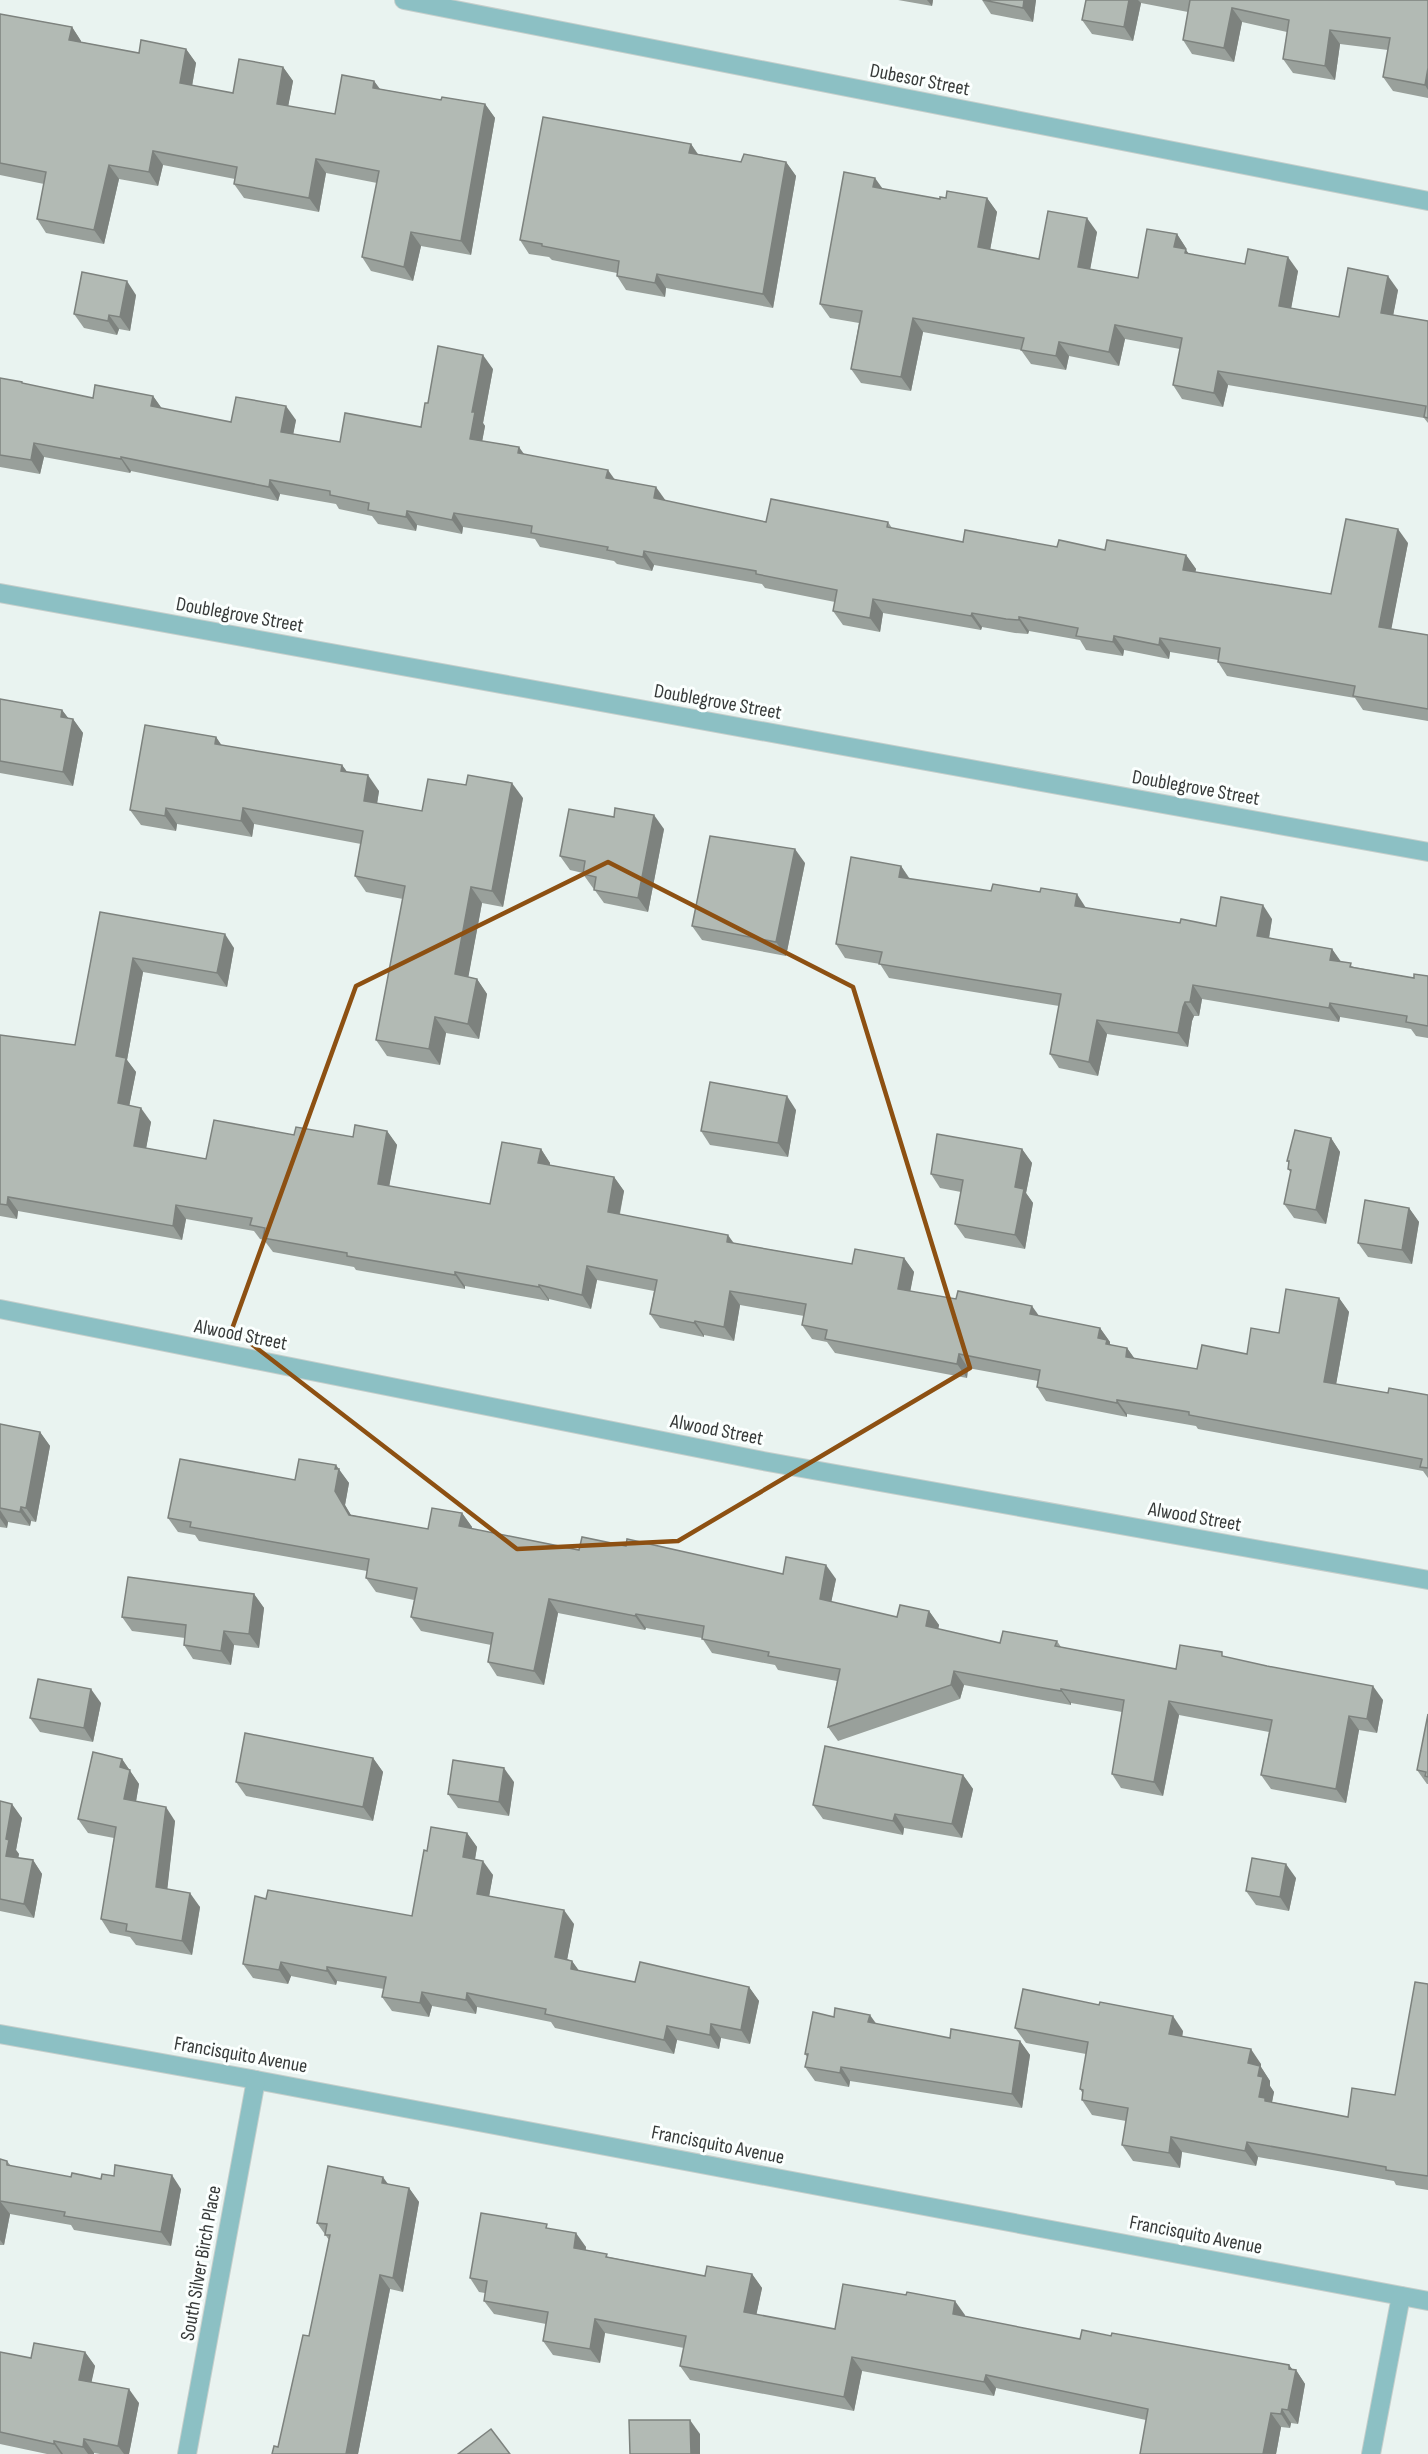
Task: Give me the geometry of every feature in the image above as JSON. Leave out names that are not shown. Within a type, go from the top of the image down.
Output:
[{"type":"street","name":"Dubesor Street","points":[[404,0],[1428,201]]},
{"type":"street","name":"Doublegrove Street","points":[[0,593],[1428,852]]},
{"type":"street","name":"Alwood Street","points":[[0,1309],[763,1461],[1428,1580]]},
{"type":"street","name":"Francisquito Avenue","points":[[0,2034],[256,2080],[1428,2301]]},
{"type":"street","name":"South Silver Birch Place","points":[[187,2454],[256,2080]]},
{"type":"street","points":[[1371,2454],[1401,2296]]},
{"type":"highlighted area","points":[[608,862],[853,987],[970,1368],[678,1541],[517,1549],[232,1329],[356,986]]},
{"type":"building","points":[[983,0],[1024,0],[1023,8]]},
{"type":"building","points":[[1086,0],[1129,0],[1124,27],[1082,20]]},
{"type":"building","points":[[1190,0],[1428,0],[1428,68],[1425,85],[1383,77],[1390,38],[1330,30],[1325,66],[1283,59],[1289,20],[1232,8],[1224,48],[1183,40]]},
{"type":"building","points":[[0,14],[72,27],[69,40],[139,53],[141,40],[186,49],[180,83],[233,93],[239,59],[283,67],[277,104],[335,114],[342,75],[374,81],[373,88],[441,100],[442,97],[485,104],[461,241],[411,232],[404,267],[362,257],[379,171],[316,159],[309,198],[234,184],[237,167],[153,151],[149,172],[109,165],[94,230],[37,219],[46,172],[0,163]]},
{"type":"building","points":[[543,117],[691,144],[689,153],[741,162],[744,154],[786,162],[763,294],[657,274],[655,283],[617,276],[619,261],[520,240]]},
{"type":"building","points":[[844,172],[875,178],[873,187],[940,199],[940,197],[946,198],[947,191],[987,198],[978,247],[1039,259],[1048,211],[1087,218],[1078,267],[1138,278],[1147,229],[1177,234],[1174,247],[1186,249],[1185,253],[1245,264],[1248,249],[1288,257],[1279,306],[1339,317],[1348,268],[1388,276],[1381,313],[1428,321],[1428,418],[1424,417],[1426,406],[1218,371],[1214,393],[1173,385],[1182,338],[1115,325],[1109,352],[1059,342],[1056,356],[1021,350],[1024,338],[913,318],[901,377],[851,369],[862,311],[820,304]]},
{"type":"building","points":[[82,272],[127,281],[120,317],[109,315],[108,321],[74,314]]},
{"type":"building","points":[[438,346],[483,355],[472,412],[475,412],[470,439],[519,447],[518,453],[608,470],[606,478],[656,487],[654,498],[766,522],[771,499],[888,522],[887,527],[963,542],[965,530],[1057,547],[1059,540],[1105,550],[1107,540],[1186,555],[1183,570],[1331,594],[1346,519],[1398,529],[1379,627],[1428,635],[1428,709],[1353,696],[1355,686],[1218,662],[1220,648],[1160,638],[1159,645],[1114,636],[1113,642],[1076,636],[1078,628],[1019,617],[1019,620],[1006,619],[972,613],[971,616],[873,599],[870,618],[833,611],[837,590],[756,574],[756,571],[644,551],[643,557],[607,550],[608,547],[531,533],[532,526],[454,513],[452,520],[407,511],[406,517],[368,510],[369,503],[330,495],[330,491],[270,480],[269,487],[121,457],[121,459],[34,443],[31,460],[0,455],[0,378],[93,398],[95,385],[153,396],[151,406],[231,422],[236,397],[286,406],[281,432],[340,442],[345,413],[421,427],[425,403],[428,403]]},
{"type":"building","points":[[0,699],[62,710],[61,717],[73,719],[63,772],[0,761]]},
{"type":"building","points":[[145,725],[216,737],[215,744],[342,765],[341,771],[368,775],[364,801],[422,811],[428,779],[466,785],[468,775],[512,783],[492,891],[471,887],[455,974],[477,979],[468,1024],[435,1017],[429,1049],[376,1040],[405,886],[355,876],[363,831],[243,808],[241,821],[166,808],[165,816],[130,810]]},
{"type":"building","points":[[615,808],[654,815],[638,898],[594,890],[596,877],[583,874],[585,861],[560,856],[569,809],[614,817]]},
{"type":"building","points":[[710,836],[795,849],[776,942],[692,926]]},
{"type":"building","points":[[851,857],[901,866],[899,877],[991,891],[993,884],[1040,892],[1041,888],[1077,894],[1075,906],[1180,923],[1181,919],[1216,926],[1221,897],[1263,905],[1257,936],[1332,949],[1330,960],[1351,963],[1350,967],[1414,978],[1414,974],[1428,976],[1428,1026],[1406,1022],[1407,1016],[1330,1003],[1329,1008],[1193,985],[1190,1002],[1185,1002],[1183,1007],[1178,1033],[1097,1020],[1089,1062],[1050,1054],[1061,994],[879,964],[882,952],[836,944]]},
{"type":"building","points":[[100,912],[225,934],[217,973],[133,958],[116,1056],[126,1058],[118,1103],[141,1108],[134,1146],[206,1159],[214,1120],[294,1135],[296,1127],[353,1137],[355,1125],[387,1131],[378,1184],[490,1204],[502,1142],[541,1149],[538,1163],[614,1177],[608,1212],[728,1235],[727,1242],[852,1264],[855,1249],[904,1258],[898,1289],[956,1299],[958,1291],[1032,1306],[1030,1314],[1100,1328],[1098,1338],[1107,1340],[1106,1344],[1127,1348],[1126,1357],[1197,1369],[1202,1345],[1247,1354],[1251,1328],[1279,1333],[1286,1289],[1339,1298],[1324,1382],[1388,1393],[1389,1388],[1428,1395],[1428,1468],[1420,1467],[1422,1459],[1189,1415],[1189,1412],[1117,1400],[1117,1403],[1037,1387],[1040,1370],[959,1354],[957,1364],[825,1339],[827,1330],[802,1325],[806,1304],[730,1291],[724,1327],[650,1314],[657,1280],[587,1266],[582,1295],[539,1285],[539,1287],[455,1272],[455,1275],[347,1256],[347,1253],[263,1238],[265,1228],[250,1225],[252,1218],[176,1205],[173,1226],[8,1197],[7,1205],[0,1204],[0,1035],[75,1045]]},
{"type":"building","points":[[710,1082],[787,1096],[778,1143],[701,1131]]},
{"type":"building","points":[[1295,1130],[1331,1138],[1316,1210],[1284,1204],[1291,1170],[1288,1169],[1289,1161],[1287,1161]]},
{"type":"building","points":[[937,1134],[1022,1149],[1015,1187],[1024,1189],[1015,1235],[955,1224],[963,1180],[931,1174]]},
{"type":"building","points":[[1365,1200],[1409,1208],[1402,1250],[1358,1243]]},
{"type":"building","points":[[0,1424],[40,1432],[26,1508],[21,1507],[20,1512],[0,1508]]},
{"type":"building","points":[[180,1459],[295,1480],[299,1459],[336,1465],[335,1469],[339,1469],[335,1491],[349,1515],[428,1529],[432,1508],[462,1513],[459,1526],[579,1550],[582,1537],[626,1546],[627,1539],[783,1574],[786,1557],[826,1565],[820,1599],[897,1617],[900,1605],[929,1611],[926,1626],[1000,1643],[1003,1631],[1057,1641],[1055,1646],[1176,1669],[1180,1645],[1222,1652],[1222,1656],[1373,1686],[1367,1719],[1349,1716],[1336,1789],[1261,1775],[1272,1720],[1169,1701],[1154,1782],[1112,1774],[1124,1700],[954,1671],[951,1685],[828,1727],[840,1669],[768,1656],[769,1652],[702,1639],[704,1626],[636,1614],[635,1616],[549,1599],[534,1671],[488,1662],[493,1633],[411,1617],[417,1588],[366,1578],[369,1559],[190,1527],[191,1522],[168,1518]]},
{"type":"building","points":[[128,1577],[254,1594],[249,1634],[224,1631],[221,1651],[184,1645],[186,1625],[122,1617]]},
{"type":"building","points":[[38,1679],[91,1689],[84,1728],[30,1718]]},
{"type":"building","points":[[1428,1714],[1428,1777],[1425,1776],[1426,1772],[1417,1770]]},
{"type":"building","points":[[245,1733],[373,1758],[363,1807],[236,1782]]},
{"type":"building","points":[[825,1746],[963,1775],[952,1824],[895,1814],[893,1821],[813,1805]]},
{"type":"building","points":[[93,1752],[122,1759],[120,1767],[130,1770],[124,1799],[166,1807],[156,1887],[190,1893],[182,1941],[126,1931],[127,1924],[101,1919],[116,1827],[78,1819]]},
{"type":"building","points":[[453,1760],[504,1768],[499,1802],[448,1794]]},
{"type":"building","points":[[0,1801],[12,1804],[6,1839],[9,1840],[6,1856],[33,1860],[24,1904],[0,1899]]},
{"type":"building","points":[[431,1827],[467,1833],[463,1857],[483,1861],[477,1894],[564,1910],[555,1957],[572,1961],[571,1969],[635,1982],[640,1962],[749,1987],[741,2030],[711,2024],[710,2035],[667,2026],[664,2040],[545,2014],[546,2009],[467,1993],[466,2000],[422,1992],[420,2003],[382,1997],[386,1977],[327,1967],[327,1971],[281,1962],[279,1970],[243,1964],[255,1896],[266,1899],[268,1890],[412,1916],[424,1850],[427,1851]]},
{"type":"building","points":[[1252,1858],[1286,1864],[1280,1897],[1246,1891]]},
{"type":"building","points":[[1415,1982],[1428,1984],[1428,2176],[1386,2170],[1386,2167],[1247,2142],[1245,2151],[1171,2137],[1169,2153],[1122,2145],[1128,2108],[1082,2100],[1083,2090],[1080,2089],[1088,2042],[1015,2028],[1023,1989],[1099,2005],[1100,2002],[1173,2016],[1169,2034],[1251,2049],[1248,2063],[1260,2066],[1258,2076],[1263,2077],[1259,2097],[1265,2098],[1265,2101],[1348,2117],[1352,2088],[1395,2095]]},
{"type":"building","points":[[835,2008],[870,2015],[868,2022],[950,2038],[951,2029],[1020,2041],[1012,2094],[841,2067],[840,2073],[805,2067],[808,2054],[805,2054],[813,2012],[834,2017]]},
{"type":"building","points":[[0,2159],[7,2161],[7,2165],[71,2177],[72,2173],[101,2179],[102,2174],[114,2176],[115,2165],[172,2175],[161,2232],[64,2216],[65,2212],[0,2201]]},
{"type":"building","points":[[328,2166],[383,2177],[382,2183],[409,2188],[393,2278],[380,2275],[346,2454],[272,2454],[274,2446],[278,2447],[303,2335],[309,2336],[330,2235],[325,2235],[327,2224],[317,2223]]},
{"type":"building","points":[[481,2213],[547,2224],[546,2228],[576,2233],[574,2248],[607,2254],[606,2257],[705,2276],[707,2266],[752,2274],[744,2312],[835,2329],[843,2284],[955,2301],[953,2314],[1080,2339],[1082,2330],[1111,2336],[1112,2333],[1289,2365],[1289,2369],[1296,2370],[1288,2410],[1282,2409],[1281,2414],[1271,2413],[1263,2454],[1140,2454],[1148,2409],[986,2375],[984,2382],[852,2357],[844,2397],[680,2366],[686,2336],[595,2319],[590,2349],[543,2341],[548,2312],[484,2301],[487,2281],[470,2278]]},
{"type":"building","points":[[34,2343],[85,2352],[79,2380],[129,2389],[118,2446],[84,2439],[83,2447],[54,2441],[54,2444],[0,2432],[0,2352],[31,2358]]},
{"type":"building","points":[[629,2420],[690,2420],[691,2454],[630,2454]]},
{"type":"building","points":[[491,2429],[510,2454],[458,2454]]}]
